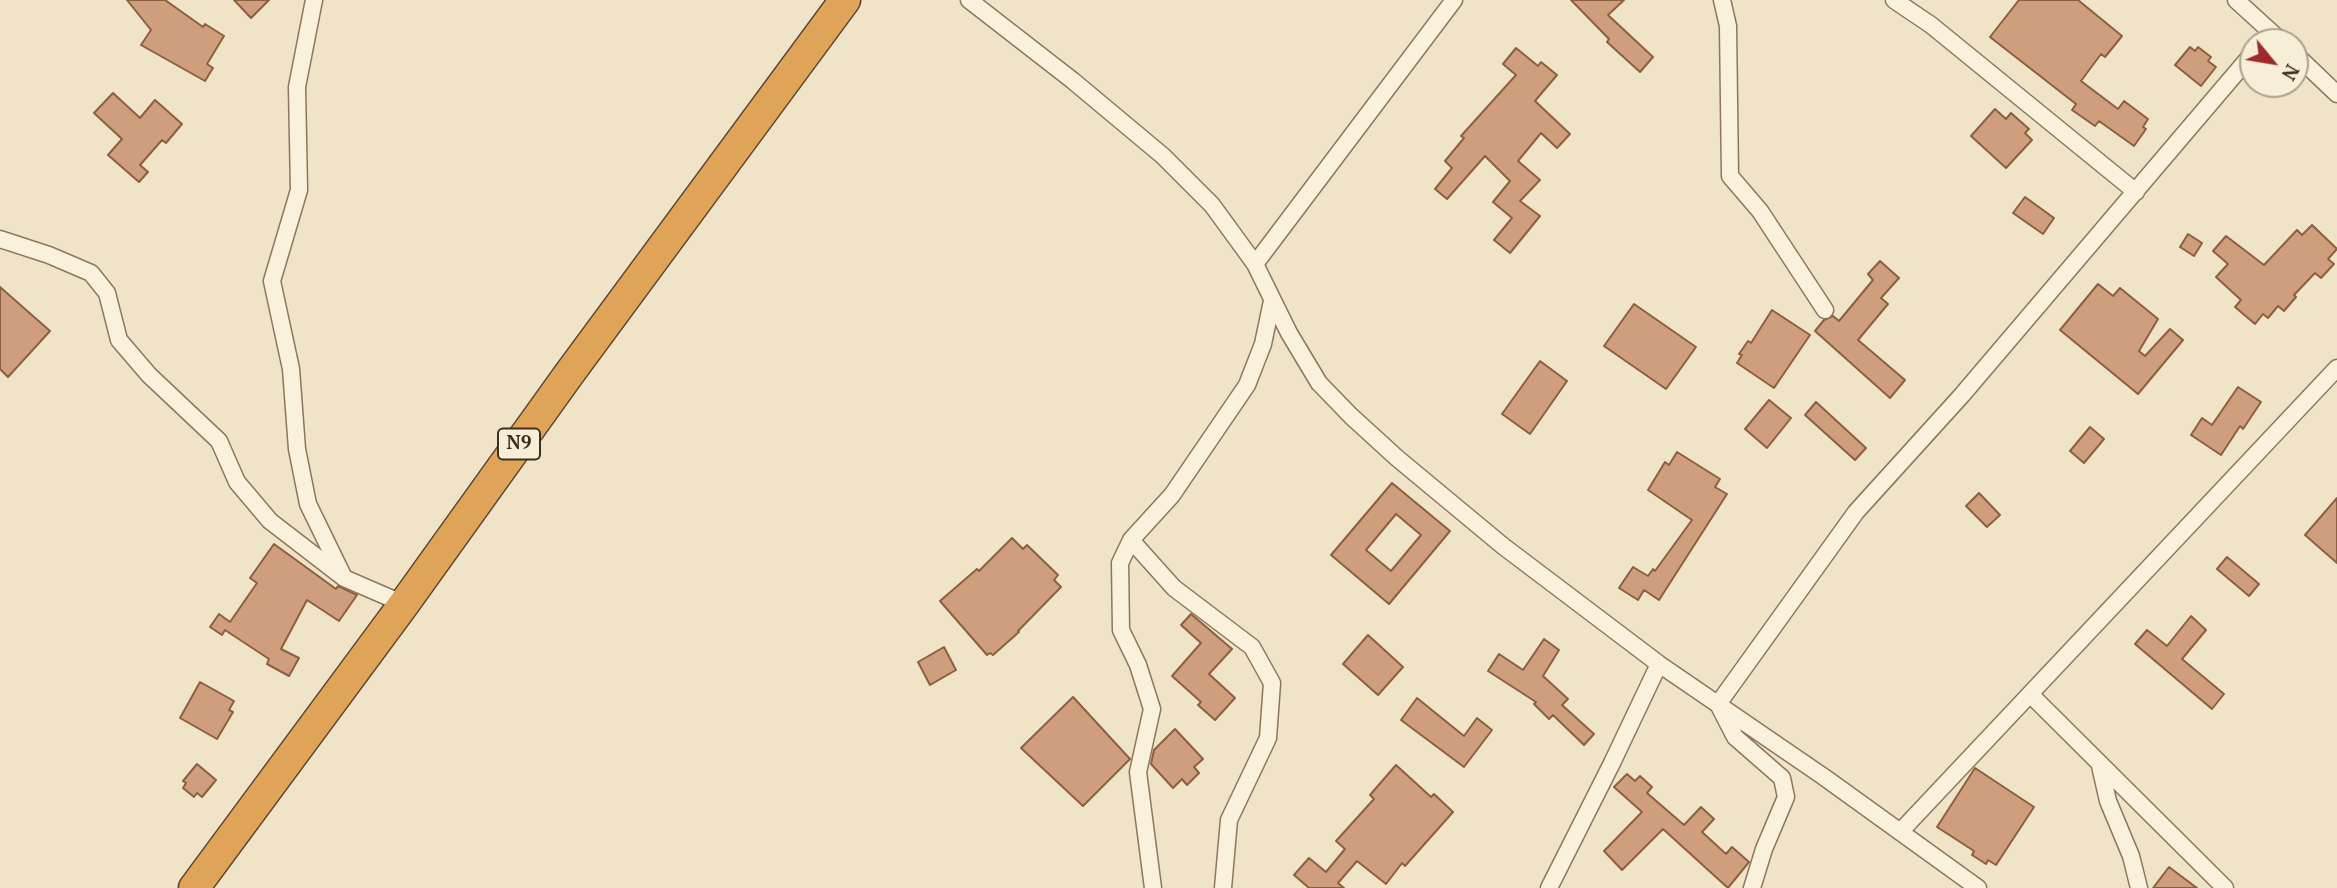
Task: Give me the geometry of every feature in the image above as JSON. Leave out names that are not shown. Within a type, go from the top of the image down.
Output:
[{"type":"highway","name":"N9","points":[[194,888],[845,0]]},
{"type":"street","points":[[314,0],[297,87],[299,190],[272,281],[291,369],[297,449],[308,503],[344,578]]},
{"type":"street","points":[[970,0],[1163,156],[1212,205],[1255,264],[1272,301],[1319,383],[1397,458],[1503,546],[1659,664],[1978,888]]},
{"type":"street","points":[[1255,264],[1454,0]]},
{"type":"street","points":[[1722,0],[1728,26],[1730,176],[1766,220],[1825,310]]},
{"type":"street","points":[[1894,0],[1931,25],[2136,192]]},
{"type":"street","points":[[2236,0],[2263,28]]},
{"type":"street","points":[[2309,67],[2337,94]]},
{"type":"street","points":[[1718,704],[1856,512],[1962,395],[2239,70]]},
{"type":"street","points":[[0,239],[91,273],[107,293],[119,340],[149,375],[219,440],[237,482],[270,521],[344,578],[404,604]]},
{"type":"street","points":[[1153,888],[1138,772],[1152,709],[1138,664],[1121,630],[1120,564],[1131,540],[1172,495],[1247,384],[1263,344],[1272,301]]},
{"type":"street","points":[[1900,832],[2337,368]]},
{"type":"street","points":[[1131,540],[1174,588],[1252,647],[1272,683],[1268,738],[1229,820],[1223,888]]},
{"type":"street","points":[[1549,888],[1659,664]]},
{"type":"street","points":[[2030,694],[2225,888]]},
{"type":"street","points":[[1718,704],[1735,737],[1782,778],[1786,797],[1764,849],[1752,888]]},
{"type":"street","points":[[2100,766],[2108,800],[2131,856],[2139,888]]},
{"type":"building","points":[[127,0],[165,0],[203,27],[205,24],[224,36],[207,64],[213,68],[205,81],[141,45],[151,30]]},
{"type":"building","points":[[234,0],[269,0],[251,18]]},
{"type":"building","points":[[1571,0],[1624,0],[1608,15],[1653,57],[1640,72],[1607,42],[1609,39]]},
{"type":"building","points":[[2019,0],[2078,0],[2122,36],[2105,57],[2101,54],[2081,81],[2118,109],[2124,101],[2148,119],[2143,127],[2146,129],[2134,146],[2099,121],[2095,126],[2072,110],[2076,104],[1990,37]]},
{"type":"building","points":[[2190,47],[2195,51],[2198,47],[2211,57],[2208,61],[2216,67],[2201,86],[2175,65]]},
{"type":"building","points":[[1516,48],[1538,66],[1541,62],[1557,75],[1535,101],[1570,134],[1557,148],[1541,133],[1518,161],[1540,180],[1520,201],[1540,216],[1510,253],[1494,240],[1512,218],[1493,202],[1510,181],[1485,156],[1447,199],[1435,189],[1452,168],[1445,161],[1464,138],[1461,136],[1516,75],[1503,64]]},
{"type":"building","points":[[113,93],[140,118],[155,100],[182,124],[166,143],[162,140],[140,165],[148,172],[139,182],[108,155],[122,139],[94,113]]},
{"type":"building","points":[[1995,109],[2006,119],[2011,113],[2029,129],[2025,133],[2032,140],[2006,168],[1971,136]]},
{"type":"building","points":[[2025,197],[2054,218],[2043,234],[2013,213]]},
{"type":"building","points":[[2312,225],[2337,249],[2328,259],[2334,264],[2321,278],[2315,273],[2294,295],[2296,297],[2284,311],[2278,306],[2268,318],[2263,314],[2255,324],[2235,307],[2241,300],[2216,277],[2228,264],[2213,251],[2226,236],[2264,265],[2297,230],[2302,235]]},
{"type":"building","points":[[2188,234],[2202,243],[2194,256],[2180,247]]},
{"type":"building","points":[[1880,261],[1899,278],[1881,298],[1888,304],[1858,340],[1905,380],[1890,398],[1815,331],[1824,320],[1833,316],[1839,321],[1873,280],[1868,274]]},
{"type":"building","points":[[2098,284],[2113,296],[2120,288],[2158,319],[2139,351],[2145,356],[2170,329],[2183,340],[2138,394],[2060,330]]},
{"type":"building","points":[[0,287],[50,331],[8,377],[0,369]]},
{"type":"building","points":[[1634,304],[1696,347],[1666,389],[1604,346]]},
{"type":"building","points":[[1772,310],[1810,335],[1774,388],[1737,363],[1742,355],[1739,354],[1748,341],[1751,343]]},
{"type":"building","points":[[1540,361],[1567,381],[1530,434],[1502,414]]},
{"type":"building","points":[[2238,387],[2261,402],[2243,429],[2240,426],[2221,455],[2191,435],[2202,418],[2212,425]]},
{"type":"building","points":[[1769,400],[1791,418],[1767,448],[1745,429]]},
{"type":"building","points":[[1816,402],[1866,448],[1855,460],[1805,415]]},
{"type":"building","points":[[2090,427],[2104,439],[2084,463],[2070,451]]},
{"type":"building","points":[[1677,452],[1720,479],[1715,487],[1727,494],[1659,600],[1644,590],[1638,600],[1619,588],[1633,567],[1648,576],[1653,569],[1655,571],[1692,520],[1648,490],[1665,462],[1669,465]]},
{"type":"building","points":[[1392,483],[1450,531],[1389,604],[1331,555]],"holes":[[[1396,514],[1421,535],[1391,571],[1366,550]]]},
{"type":"building","points":[[1979,493],[2000,515],[1987,527],[1966,506]]},
{"type":"building","points":[[2337,498],[2337,563],[2305,535]]},
{"type":"building","points":[[1012,538],[1023,549],[1027,545],[1058,575],[1054,580],[1061,587],[1019,632],[993,655],[987,655],[940,601],[977,569],[979,571]]},
{"type":"building","points":[[274,544],[336,589],[338,586],[357,595],[339,621],[307,600],[281,649],[299,658],[289,676],[267,664],[269,659],[225,630],[222,635],[210,627],[219,614],[230,622],[257,583],[250,578]]},
{"type":"building","points":[[2227,557],[2259,584],[2249,596],[2217,569]]},
{"type":"building","points":[[1191,614],[1232,649],[1209,674],[1235,698],[1215,720],[1198,705],[1201,702],[1172,676],[1201,643],[1181,625]]},
{"type":"building","points":[[2191,616],[2206,630],[2182,659],[2224,694],[2212,709],[2135,644],[2147,630],[2167,646]]},
{"type":"building","points":[[1368,635],[1403,667],[1378,695],[1343,664]]},
{"type":"building","points":[[1544,639],[1559,650],[1543,676],[1568,699],[1562,705],[1594,734],[1584,745],[1553,715],[1549,719],[1534,704],[1536,702],[1488,671],[1499,654],[1523,670]]},
{"type":"building","points":[[944,647],[956,670],[930,685],[918,662]]},
{"type":"building","points":[[200,682],[234,701],[229,710],[233,712],[217,739],[180,718]]},
{"type":"building","points":[[1073,697],[1130,759],[1083,806],[1021,748]]},
{"type":"building","points":[[1417,698],[1464,736],[1477,718],[1492,730],[1464,767],[1401,720]]},
{"type":"building","points":[[1175,729],[1203,759],[1194,767],[1199,773],[1187,785],[1182,779],[1173,788],[1151,764],[1154,750]]},
{"type":"building","points":[[197,764],[216,780],[202,797],[197,793],[194,797],[183,788],[186,783],[183,781]]},
{"type":"building","points":[[1396,765],[1431,797],[1434,794],[1453,812],[1405,866],[1402,863],[1386,884],[1357,861],[1338,883],[1344,888],[1309,888],[1294,875],[1309,858],[1326,872],[1345,849],[1336,841],[1374,799],[1370,795]]},
{"type":"building","points":[[1975,768],[2034,807],[1996,865],[1988,860],[1986,864],[1972,855],[1974,851],[1937,827]]},
{"type":"building","points":[[1627,774],[1635,781],[1640,776],[1652,787],[1647,793],[1684,825],[1701,807],[1714,819],[1702,832],[1726,854],[1732,847],[1749,862],[1728,888],[1663,829],[1622,870],[1604,851],[1642,812],[1614,787]]},
{"type":"building","points":[[2169,867],[2197,888],[2153,888]]}]
